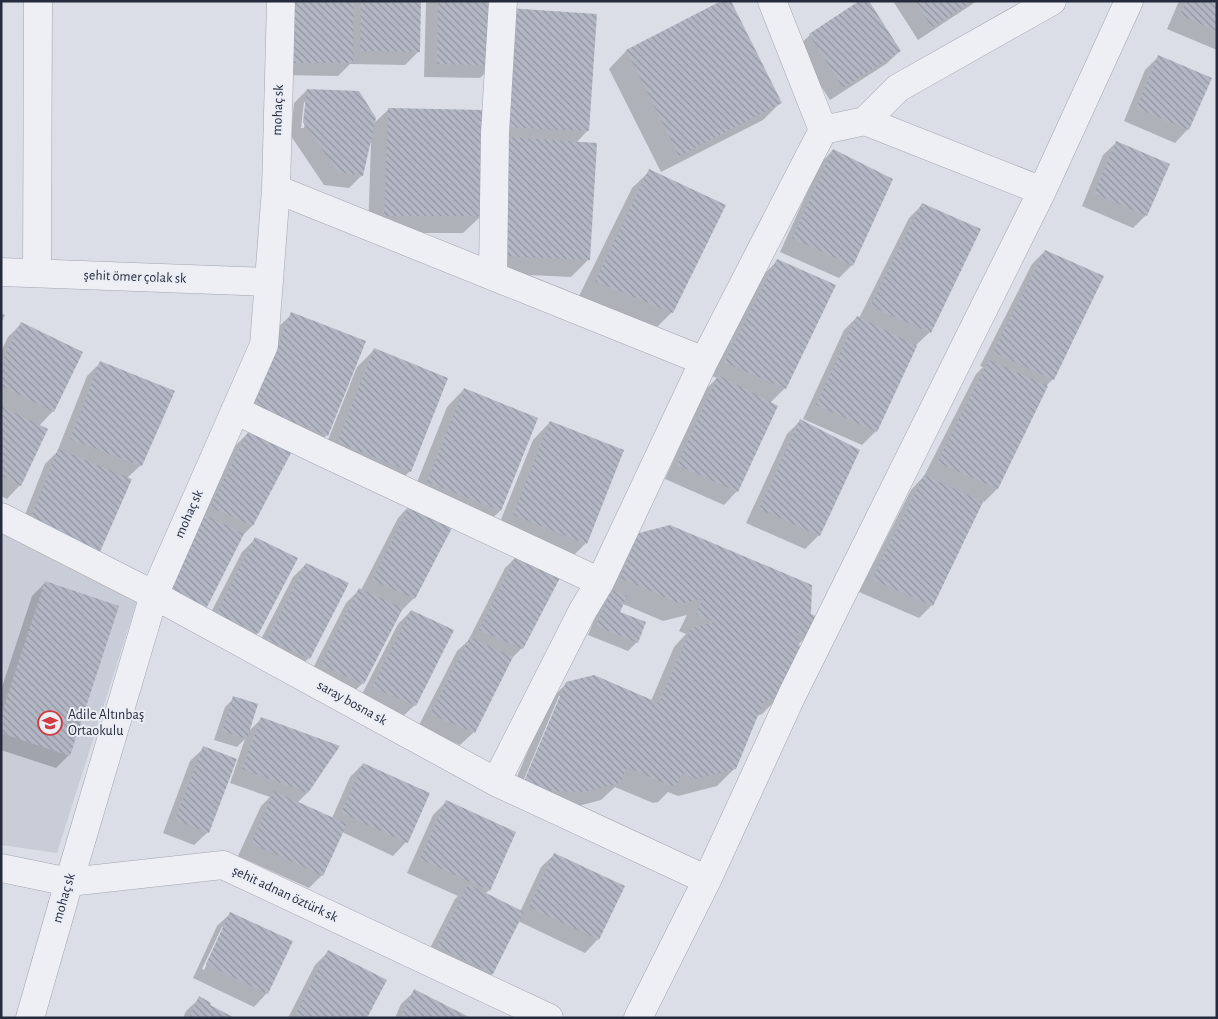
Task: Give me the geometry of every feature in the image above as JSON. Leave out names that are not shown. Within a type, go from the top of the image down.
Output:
[{"type":"street","points":[[37,273],[38,1]]},
{"type":"street","name":"mohaç sk","points":[[30,1018],[154,594],[264,346],[276,189],[281,1]]},
{"type":"street","points":[[493,275],[495,133],[503,1]]},
{"type":"street","points":[[496,782],[582,612],[600,582],[704,361],[824,130],[772,1]]},
{"type":"street","points":[[824,130],[865,121],[898,88],[1052,1]]},
{"type":"street","points":[[638,1018],[707,880],[792,695],[1042,191],[1129,1]]},
{"type":"street","points":[[865,121],[1042,191]]},
{"type":"street","points":[[276,189],[704,361]]},
{"type":"street","name":"şehit ömer çolak sk","points":[[1,272],[269,282]]},
{"type":"street","points":[[235,410],[600,582]]},
{"type":"street","name":"saray bosna sk","points":[[1,517],[154,594],[496,782],[707,880]]},
{"type":"street","name":"şehit adnan öztürk sk","points":[[1,868],[69,882],[224,865],[549,1018]]},
{"type":"shaded area","name":"Adile Altınbaş Ortaokulu","points":[[1,530],[137,601],[57,853],[1,845]]},
{"type":"building","points":[[295,1],[354,1],[353,63],[293,63]]},
{"type":"building","points":[[361,1],[421,1],[420,52],[360,51]]},
{"type":"building","points":[[438,1],[496,1],[495,65],[437,64]]},
{"type":"building","points":[[721,1],[731,1],[782,103],[679,156],[626,50]]},
{"type":"building","points":[[859,1],[869,1],[901,51],[843,88],[809,34]]},
{"type":"building","points":[[915,1],[973,1],[932,28]]},
{"type":"building","points":[[1186,1],[1217,1],[1217,31],[1180,15]]},
{"type":"building","points":[[507,8],[597,14],[589,131],[503,127]]},
{"type":"building","points":[[1158,55],[1212,78],[1189,130],[1136,108]]},
{"type":"building","points":[[307,89],[359,91],[376,118],[363,176],[338,172],[303,122]]},
{"type":"building","points":[[388,108],[483,110],[482,216],[384,216]]},
{"type":"building","points":[[508,137],[597,143],[590,260],[504,256]]},
{"type":"building","points":[[1116,141],[1170,164],[1147,216],[1094,193]]},
{"type":"building","points":[[833,149],[893,179],[853,266],[792,238]]},
{"type":"building","points":[[649,169],[726,205],[673,313],[595,281]]},
{"type":"building","points":[[922,203],[981,229],[931,333],[870,306]]},
{"type":"building","points":[[1045,250],[1104,276],[1054,380],[993,352]]},
{"type":"building","points":[[777,259],[836,285],[786,389],[724,362]]},
{"type":"building","points":[[291,312],[366,341],[328,436],[254,406]]},
{"type":"building","points":[[857,316],[917,346],[877,432],[816,405]]},
{"type":"building","points":[[21,322],[83,352],[54,412],[1,386],[1,363]]},
{"type":"building","points":[[374,348],[448,378],[411,472],[337,442]]},
{"type":"building","points":[[989,360],[1048,386],[998,489],[937,462]]},
{"type":"building","points":[[100,361],[175,391],[142,466],[70,439]]},
{"type":"building","points":[[718,375],[778,406],[738,492],[677,465]]},
{"type":"building","points":[[464,388],[538,418],[501,511],[427,482]]},
{"type":"building","points":[[1,406],[48,429],[21,486],[1,476]]},
{"type":"building","points":[[800,419],[860,450],[820,536],[759,509]]},
{"type":"building","points":[[550,421],[624,450],[587,544],[513,515]]},
{"type":"building","points":[[249,430],[292,451],[253,526],[210,507]]},
{"type":"building","points":[[58,449],[132,479],[99,554],[27,527]]},
{"type":"building","points":[[924,475],[983,502],[933,606],[872,579]]},
{"type":"building","points":[[411,503],[454,524],[415,599],[372,580]]},
{"type":"building","points":[[201,513],[244,534],[206,609],[162,590]]},
{"type":"building","points":[[670,525],[812,585],[811,614],[818,617],[811,634],[796,633],[801,650],[781,697],[764,701],[736,769],[696,779],[682,773],[677,785],[671,786],[627,767],[620,783],[585,792],[548,791],[524,781],[566,682],[594,675],[659,703],[691,628],[714,622],[696,614],[703,598],[681,604],[620,578],[639,533]]},
{"type":"building","points":[[255,537],[298,558],[259,633],[216,614]]},
{"type":"building","points":[[518,553],[562,574],[523,649],[479,630]]},
{"type":"building","points":[[306,563],[349,583],[310,659],[267,640]]},
{"type":"building","points":[[45,581],[119,606],[70,756],[1,733],[1,715]]},
{"type":"building","points":[[359,588],[403,608],[364,684],[320,665]]},
{"type":"building","points":[[611,590],[627,596],[620,612],[646,622],[638,643],[596,626]]},
{"type":"building","points":[[411,610],[454,630],[416,706],[372,687]]},
{"type":"building","points":[[470,637],[513,657],[475,733],[430,714]]},
{"type":"building","points":[[233,696],[258,704],[247,739],[222,731]]},
{"type":"building","points":[[261,717],[340,746],[308,793],[242,769]]},
{"type":"building","points":[[203,746],[237,759],[209,833],[175,820]]},
{"type":"building","points":[[363,763],[430,793],[408,843],[341,813]]},
{"type":"building","points":[[274,791],[347,824],[323,876],[251,843]]},
{"type":"building","points":[[446,800],[516,832],[490,891],[420,859]]},
{"type":"building","points":[[554,853],[625,886],[599,940],[529,907]]},
{"type":"building","points":[[468,884],[524,912],[493,974],[437,946]]},
{"type":"building","points":[[230,912],[293,941],[268,994],[206,964]]},
{"type":"building","points":[[328,950],[387,980],[367,1018],[304,1018],[296,1013]]},
{"type":"building","points":[[414,989],[471,1018],[400,1018]]},
{"type":"building","points":[[199,996],[211,1003],[210,1005],[235,1018],[189,1018]]},
{"type":"place","name":"Adile Altınbaş Ortaokulu","points":[[50,723]]}]
